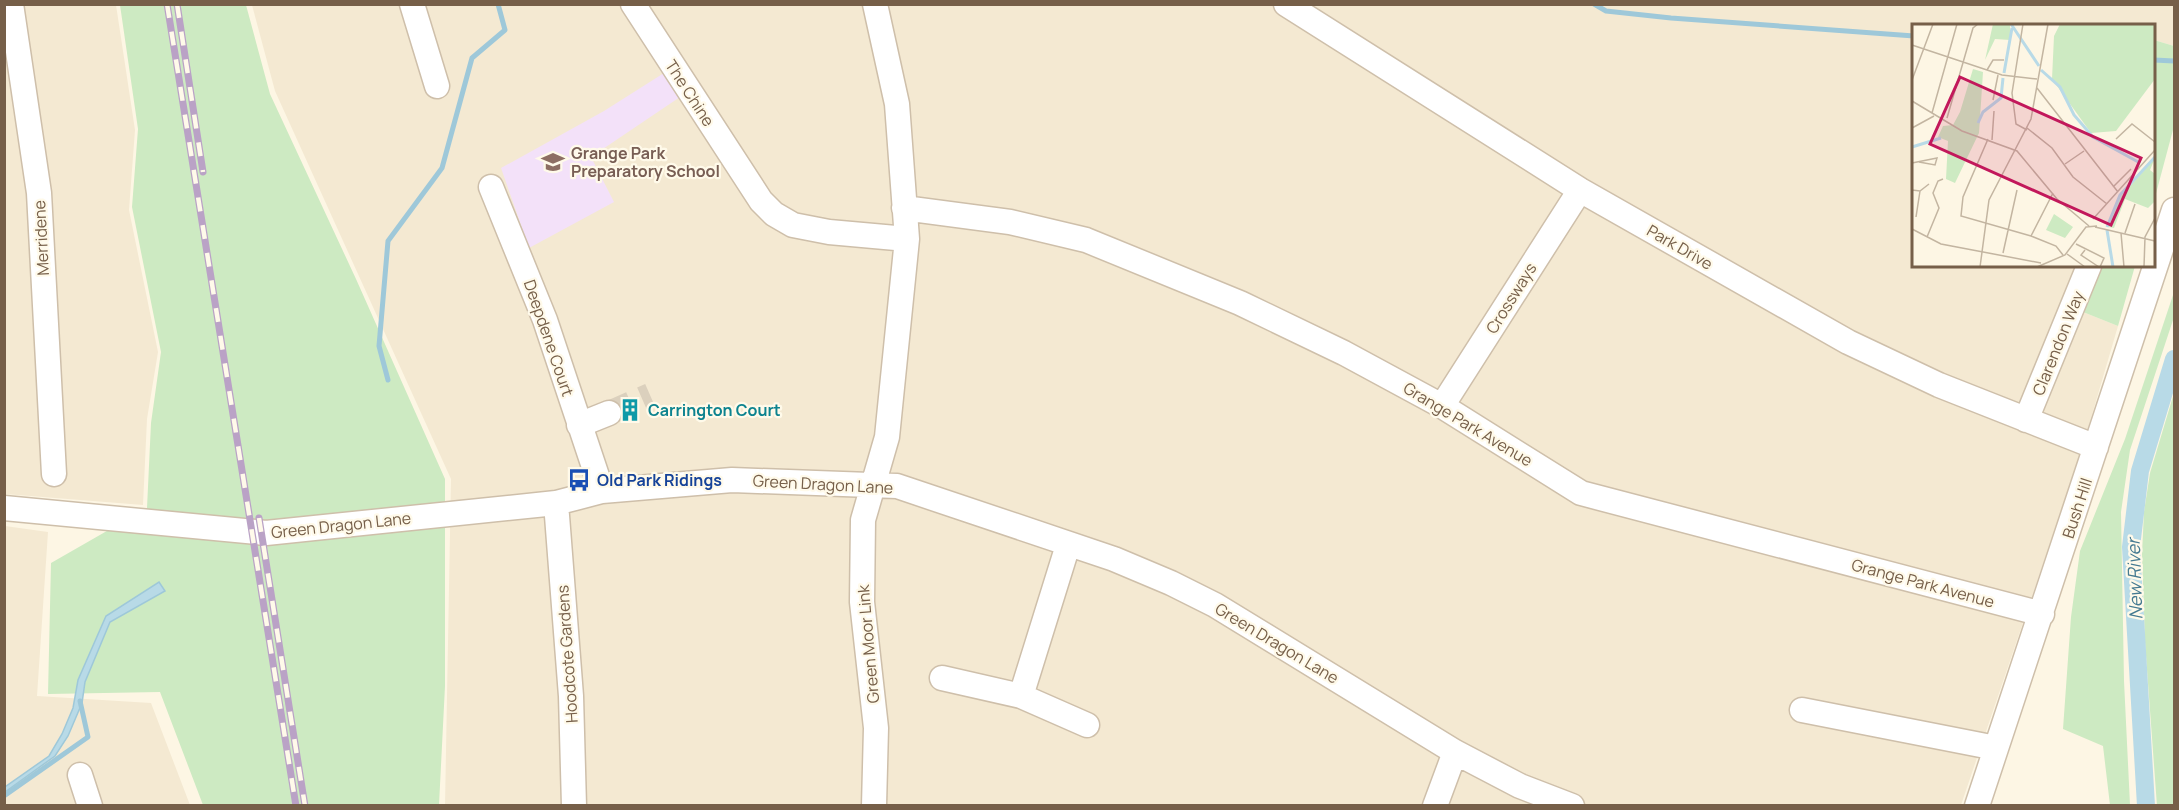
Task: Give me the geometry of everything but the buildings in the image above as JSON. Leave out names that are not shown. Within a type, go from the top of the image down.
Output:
[{"type":"street","name":"Merridene","points":[[12,4],[39,193],[54,474]]},
{"type":"street","points":[[412,4],[437,86]]},
{"type":"street","name":"The Chine","points":[[633,4],[761,201],[774,214],[793,225],[802,227],[829,232],[907,239]]},
{"type":"street","points":[[873,484],[887,437],[907,239],[897,104],[875,4]]},
{"type":"street","name":"Park Drive","points":[[1286,4],[1580,190],[1848,342],[1940,385],[2096,447]]},
{"type":"street","name":"Deepdene Court","points":[[491,187],[545,320],[602,491]]},
{"type":"street","name":"Crossways","points":[[1442,406],[1580,190]]},
{"type":"street","name":"Grange Park Avenue","points":[[904,208],[1010,222],[1086,240],[1240,303],[1344,353],[1442,406],[1581,493],[2042,614]]},
{"type":"street","name":"Bush Hill","points":[[1977,806],[2175,210]]},
{"type":"street","name":"Clarendon Way","points":[[2026,420],[2089,267]]},
{"type":"street","points":[[579,425],[609,413]]},
{"type":"street","name":"Green Dragon Lane","points":[[4,508],[266,533],[556,503],[602,491],[732,480],[897,486],[1114,559],[1171,583],[1215,605],[1455,752],[1520,786],[1572,806]]},
{"type":"street","name":"Green Moor Link","points":[[873,484],[863,520],[861,557],[862,602],[876,728],[874,806]]},
{"type":"street","name":"Hoodcote Gardens","points":[[556,503],[572,696],[574,806]]},
{"type":"street","points":[[1021,696],[1068,545]]},
{"type":"street","points":[[942,678],[1021,696],[1087,725]]},
{"type":"street","points":[[1803,710],[1996,748]]},
{"type":"street","points":[[1435,806],[1455,752]]},
{"type":"street","points":[[80,775],[90,806]]},
{"type":"shaded area","points":[[2174,4],[2174,46],[2155,40],[2155,24],[1912,24],[1912,267],[2089,267],[2073,308],[2118,326],[2081,452],[1961,805],[445,806],[451,479],[275,91],[252,5]]},
{"type":"shaded area","points":[[4,5],[116,5],[135,130],[129,210],[158,352],[147,419],[143,505],[5,494]]},
{"type":"shaded area","name":"Grange Park Preparatory School","points":[[664,73],[680,97],[591,157],[614,202],[529,248],[501,168],[604,111]]},
{"type":"shaded area","points":[[5,526],[48,532],[37,696],[151,703],[190,805],[5,806]]},
{"type":"green space","points":[[120,5],[246,5],[270,94],[445,479],[445,686],[439,805],[203,805],[160,692],[48,694],[51,563],[147,508],[151,423],[161,352],[132,207],[138,129]]},
{"type":"green space","points":[[2155,40],[2174,46],[2174,126],[2155,197]]},
{"type":"green space","points":[[2089,267],[2135,267],[2118,326],[2073,308]]},
{"type":"green space","points":[[2174,292],[2174,317],[2130,450],[2121,512],[2124,681],[2130,805],[2110,805],[2103,746],[2063,729],[2071,617],[2080,551],[2125,439]]},
{"type":"green space","points":[[2174,393],[2174,805],[2157,806],[2145,642],[2142,554],[2144,512],[2150,473]]},
{"type":"water","points":[[159,582],[165,591],[110,622],[85,682],[82,703],[68,736],[55,756],[5,792],[5,787],[49,756],[62,734],[73,708],[78,680],[106,616]]},
{"type":"waterway","points":[[388,380],[379,346],[388,241],[442,168],[472,58],[505,30],[498,4]]},
{"type":"waterway","points":[[1594,4],[1606,11],[1671,18],[1912,36]]},
{"type":"waterway","points":[[2155,60],[2174,61]]},
{"type":"waterway","name":"New River","points":[[2146,806],[2131,547],[2140,471],[2174,359]]},
{"type":"waterway","points":[[4,796],[88,737],[80,701]]},
{"type":"tunnel","points":[[609,413],[650,395]]},
{"type":"railway","points":[[167,4],[296,806]]},
{"type":"railway","points":[[177,4],[203,172]]},
{"type":"railway","points":[[259,518],[305,806]]},
{"type":"place","name":"Grange Park Preparatory School","points":[[553,162]]},
{"type":"place","name":"Carrington Court","points":[[630,410]]},
{"type":"place","name":"Old Park Ridings","points":[[579,480]]}]
